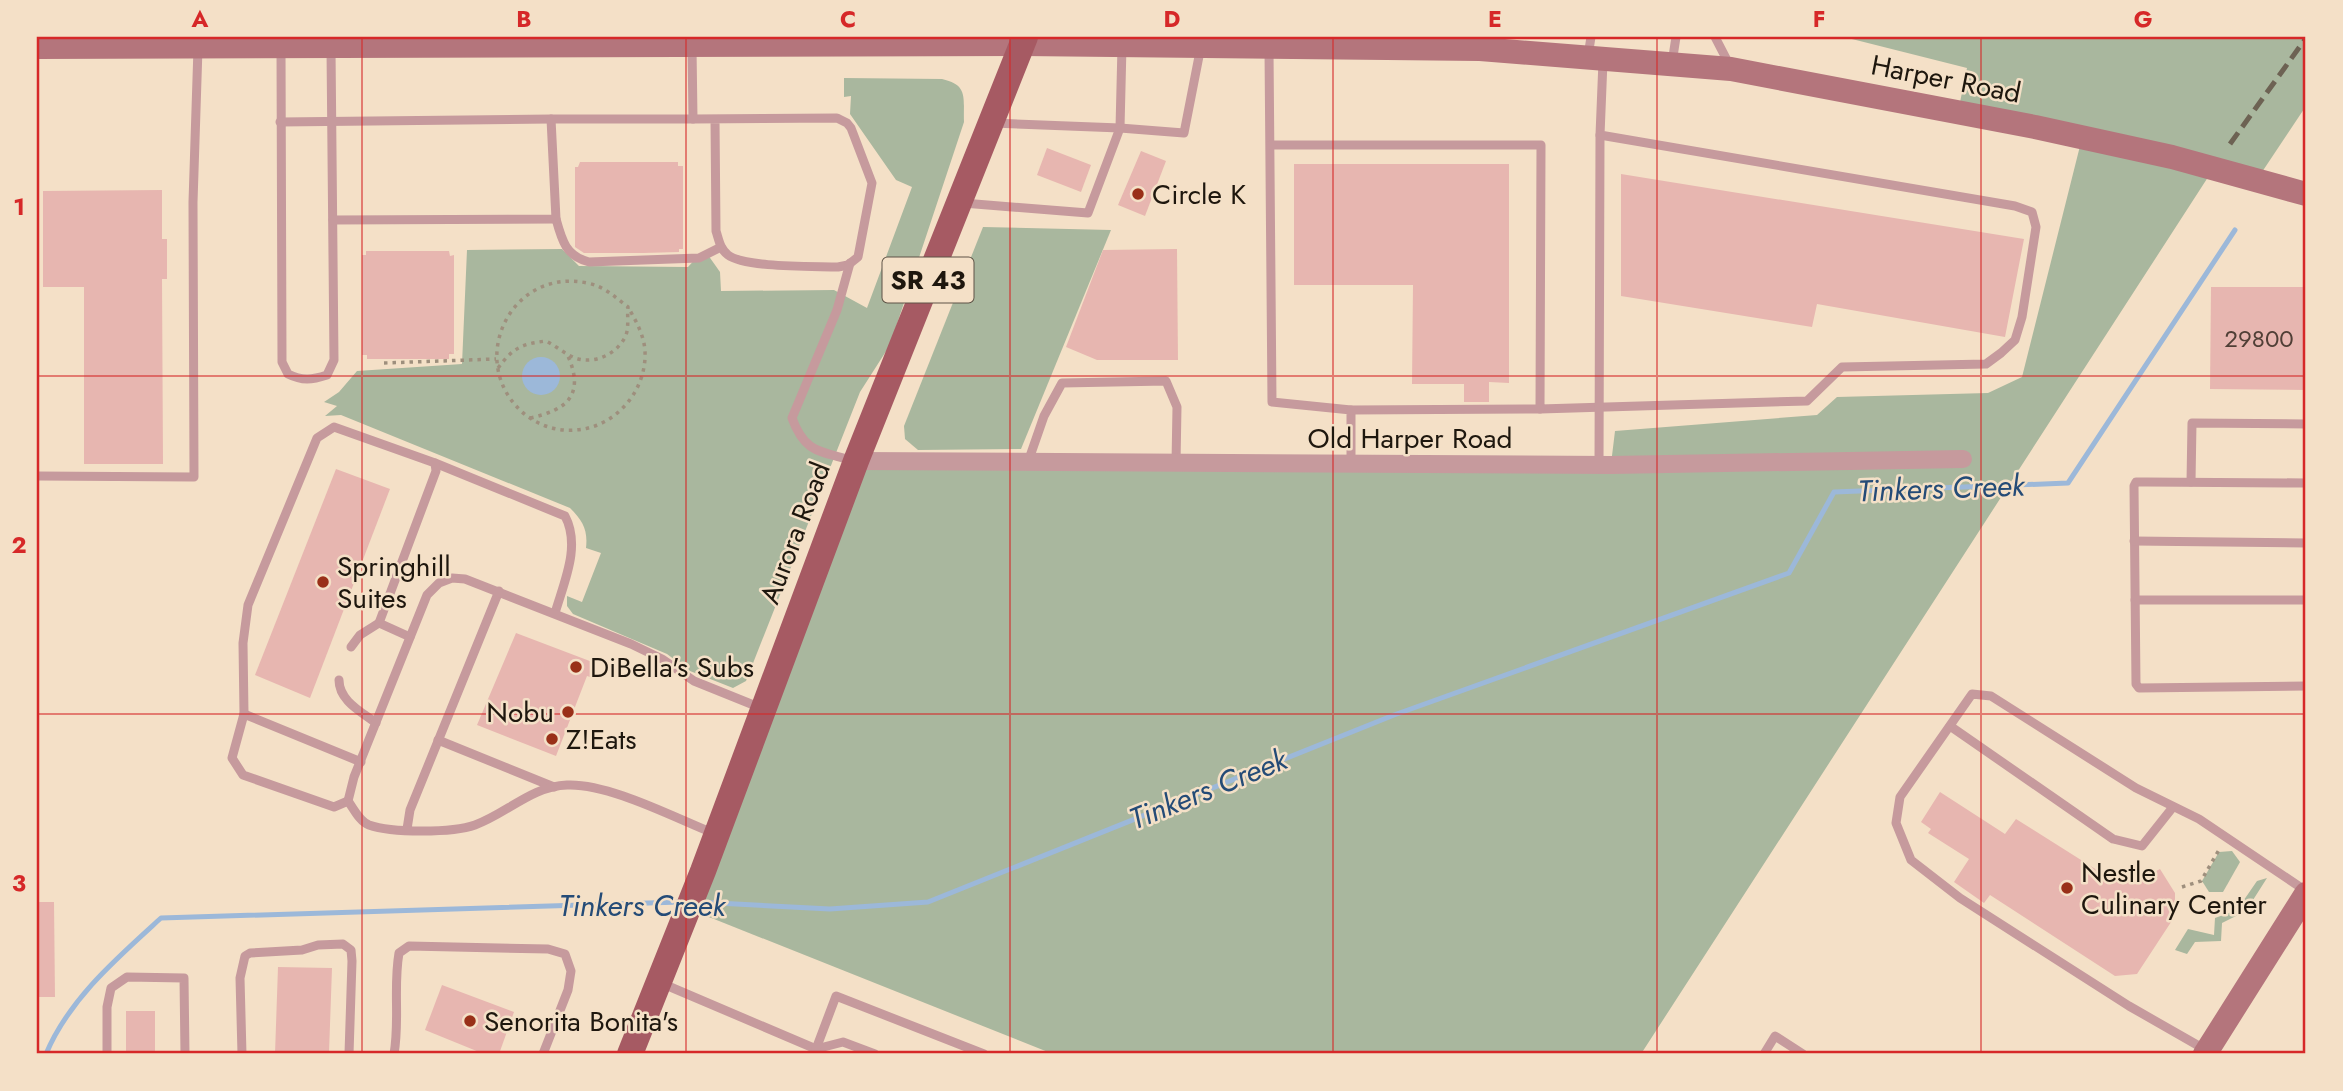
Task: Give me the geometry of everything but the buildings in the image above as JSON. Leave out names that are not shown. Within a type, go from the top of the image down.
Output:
[{"type":"main road","name":"Aurora Road","points":[[630,1054],[703,871],[856,461],[1024,40]]},
{"type":"street","name":"Harper Road","points":[[37,47],[198,46],[244,41],[281,46],[331,41],[650,41],[692,45],[741,41],[1024,40],[1122,45],[1202,41],[1269,46],[1594,51],[1731,69],[2035,127],[2172,158],[2306,194]]},
{"type":"street","name":"Old Harper Road","points":[[856,461],[1599,465],[1964,459]]},
{"type":"street","points":[[2206,1052],[2306,892]]},
{"type":"lane","points":[[1672,63],[1676,37]]},
{"type":"lane","points":[[1715,37],[1731,69]]},
{"type":"lane","points":[[281,46],[282,362],[288,374],[300,380],[327,374],[334,360],[331,41]]},
{"type":"lane","points":[[991,122],[1184,134],[1202,41]]},
{"type":"lane","points":[[692,45],[692,119]]},
{"type":"lane","points":[[959,203],[1088,213],[1119,128],[1122,45]]},
{"type":"lane","points":[[37,476],[194,477],[193,202],[198,46]]},
{"type":"lane","points":[[1269,46],[1272,402],[1351,410],[1540,409],[1807,401],[1842,367],[1986,364],[2015,340],[2022,317],[2036,227],[2032,212],[2015,206],[1600,135]]},
{"type":"lane","points":[[1594,51],[1600,135],[1599,465]]},
{"type":"lane","points":[[280,122],[837,118],[852,128],[872,183],[858,257],[838,267],[748,263],[729,256],[721,247],[716,231],[715,119]]},
{"type":"lane","points":[[551,119],[556,219],[566,251],[576,259],[589,262],[699,258],[721,247]]},
{"type":"lane","points":[[1271,145],[1541,145],[1540,409]]},
{"type":"lane","points":[[333,220],[556,219]]},
{"type":"lane","points":[[850,263],[837,310],[792,418],[799,436],[810,447],[856,461]]},
{"type":"lane","points":[[1028,462],[1044,416],[1062,383],[1139,380],[1166,381],[1177,407],[1176,463]]},
{"type":"lane","points":[[1351,410],[1351,464]]},
{"type":"lane","points":[[2192,482],[2192,423],[2306,424]]},
{"type":"lane","points":[[555,613],[573,548],[572,529],[565,516],[435,463],[334,427],[317,439],[248,605],[243,643],[244,714],[232,758],[243,775],[334,807],[348,801],[361,761],[427,595],[439,583],[452,578],[465,579],[499,591],[631,644],[662,659],[694,681],[762,709]]},
{"type":"lane","points":[[351,647],[360,635],[379,623],[436,471],[435,463]]},
{"type":"lane","points":[[2306,483],[2136,482],[2134,485],[2138,688],[2306,686]]},
{"type":"lane","points":[[2134,541],[2306,543]]},
{"type":"lane","points":[[407,829],[410,810],[499,591]]},
{"type":"lane","points":[[2135,600],[2306,600]]},
{"type":"lane","points":[[379,623],[410,637]]},
{"type":"lane","points":[[339,680],[346,700],[376,723]]},
{"type":"lane","points":[[2206,1052],[1970,905],[1911,860],[1896,822],[1900,797],[1972,694],[1991,696],[2136,788],[2199,819],[2306,892]]},
{"type":"lane","points":[[244,714],[361,761]]},
{"type":"lane","points":[[1950,726],[2113,839],[2142,846],[2173,807]]},
{"type":"lane","points":[[438,740],[554,787]]},
{"type":"lane","points":[[348,801],[367,824],[407,829],[450,829],[472,826],[494,817],[541,790],[581,785],[618,795],[715,834]]},
{"type":"lane","points":[[242,1054],[240,978],[246,956],[250,953],[343,944],[351,950],[352,961],[349,1054]]},
{"type":"lane","points":[[394,1054],[398,1032],[395,974],[399,953],[409,946],[548,949],[565,954],[571,971],[568,990],[544,1054]]},
{"type":"lane","points":[[107,1054],[107,1007],[111,988],[127,977],[184,978],[184,1054]]},
{"type":"lane","points":[[659,982],[816,1049],[843,1042],[875,1054]]},
{"type":"lane","points":[[816,1049],[836,996],[984,1054]]},
{"type":"lane","points":[[1763,1054],[1775,1036],[1803,1054]]},
{"type":"path","points":[[565,281],[589,283],[610,292],[628,307],[640,328],[645,351],[643,374],[633,396],[618,414],[597,426],[574,430],[551,428],[529,418],[512,402],[500,382],[496,359],[498,336],[508,315],[523,298],[543,286],[565,281]]},
{"type":"path","points":[[498,368],[517,347],[546,341],[578,359],[592,360],[607,356],[620,345],[627,333],[628,307]]},
{"type":"path","points":[[529,418],[551,413],[574,393],[575,372],[568,354]]},
{"type":"path","points":[[384,363],[496,359]]},
{"type":"green space","points":[[1844,37],[2306,37],[2306,106],[2256,181],[2212,171],[1641,1054],[1053,1054],[688,910],[856,461],[1611,464],[1615,431],[1817,415],[1837,397],[1988,393],[2022,377],[2082,138],[1958,112],[1967,68]]},
{"type":"green space","points":[[844,78],[942,79],[951,82],[961,89],[963,94],[964,122],[890,345],[860,392],[746,681],[733,688],[690,671],[667,654],[573,614],[567,606],[567,596],[582,602],[601,553],[586,548],[584,526],[570,508],[341,415],[325,416],[337,406],[324,402],[339,392],[357,371],[462,364],[467,250],[562,249],[579,266],[688,267],[699,255],[708,255],[720,272],[721,291],[834,290],[867,308],[912,187],[896,180],[850,114],[851,96],[844,97]]},
{"type":"green space","points":[[983,227],[1111,230],[1021,449],[918,450],[905,439],[904,426]]},
{"type":"green space","points":[[2232,851],[2240,862],[2223,892],[2209,892],[2202,881],[2219,852]]},
{"type":"green space","points":[[2267,878],[2246,911],[2222,923],[2221,941],[2195,942],[2187,954],[2175,950],[2188,929],[2214,935],[2215,918],[2237,910],[2257,881]]},
{"type":"water","points":[[541,357],[555,362],[560,376],[555,390],[541,395],[527,390],[522,376],[527,362]]},
{"type":"waterway","name":"Tinkers Creek","points":[[698,902],[830,909],[928,902],[1394,715],[1789,573],[1834,492],[2068,483],[2235,230]]},
{"type":"waterway","name":"Tinkers Creek","points":[[46,1054],[67,1015],[81,997],[111,964],[161,918],[681,902]]},
{"type":"railway","points":[[2230,144],[2306,38]]},
{"type":"place","name":"Circle K","points":[[1138,194]]},
{"type":"place","name":"Springhill Suites","points":[[323,582]]},
{"type":"place","name":"DiBella's Subs","points":[[576,667]]},
{"type":"place","name":"Nobu","points":[[568,712]]},
{"type":"place","name":"Z!Eats","points":[[552,739]]},
{"type":"place","name":"Nestle Culinary Center","points":[[2067,888]]},
{"type":"place","name":"Senorita Bonita's","points":[[470,1021]]}]
